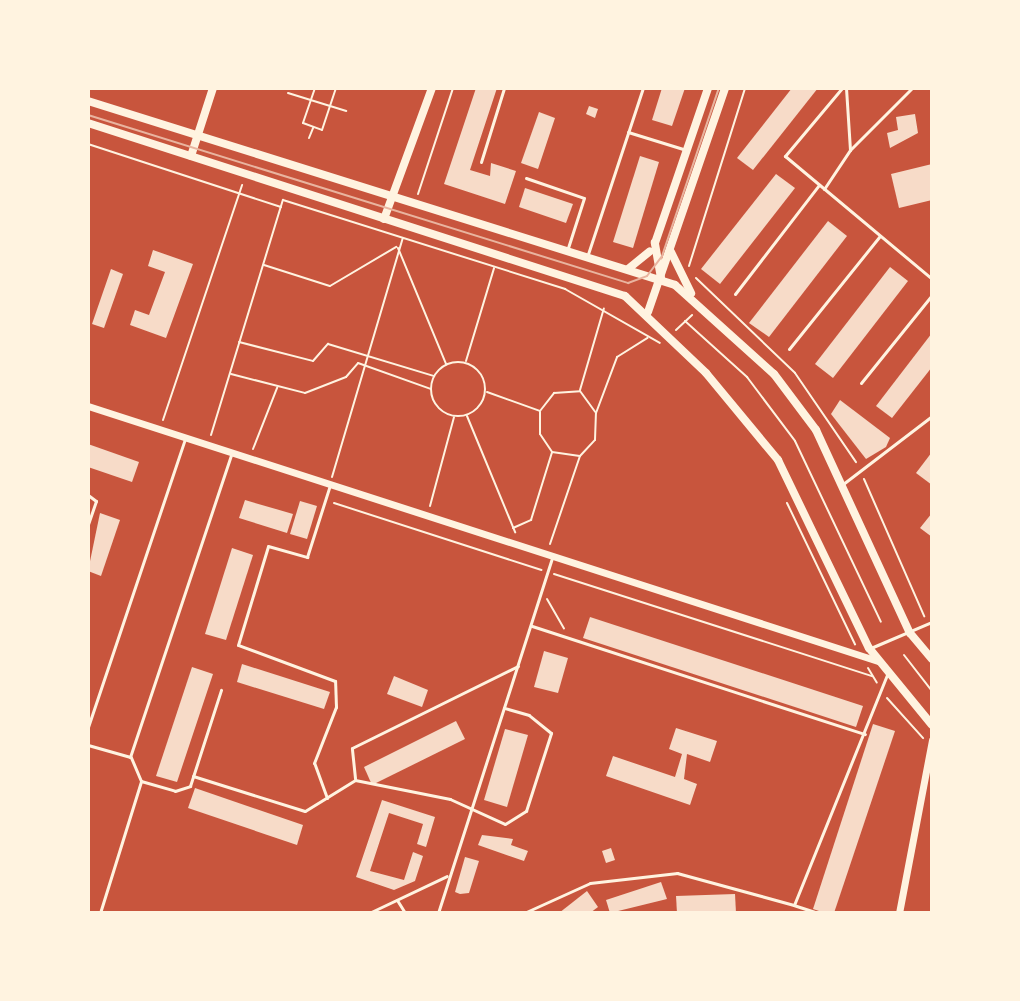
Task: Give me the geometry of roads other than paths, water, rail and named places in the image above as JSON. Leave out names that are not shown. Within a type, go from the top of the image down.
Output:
[{"type":"street","points":[[191,156],[213,88]]},
{"type":"street","points":[[384,219],[396,202],[432,88]]},
{"type":"street","points":[[624,270],[640,265],[655,243],[708,88]]},
{"type":"street","points":[[648,312],[725,88]]},
{"type":"street","points":[[88,101],[414,208],[586,261],[661,279],[700,304]]},
{"type":"street","points":[[88,123],[625,296],[648,312],[778,460],[869,648],[932,725]]},
{"type":"street","points":[[655,243],[661,279]]},
{"type":"street","points":[[671,248],[672,267],[700,304],[774,374],[816,430],[910,633],[932,659]]},
{"type":"street","points":[[88,406],[522,551],[878,661]]},
{"type":"street","points":[[899,913],[931,743]]},
{"type":"lane","points":[[481,162],[504,88]]},
{"type":"lane","points":[[586,261],[643,88]]},
{"type":"lane","points":[[844,88],[850,150]]},
{"type":"lane","points":[[844,88],[785,156],[932,279]]},
{"type":"lane","points":[[896,88],[903,93]]},
{"type":"lane","points":[[824,189],[850,150],[903,93],[912,88]]},
{"type":"lane","points":[[628,132],[687,151]]},
{"type":"lane","points":[[526,178],[584,198],[566,255]]},
{"type":"lane","points":[[735,294],[819,185]]},
{"type":"lane","points":[[789,349],[880,236]]},
{"type":"lane","points":[[861,383],[932,295]]},
{"type":"lane","points":[[841,486],[932,416]]},
{"type":"lane","points":[[88,727],[185,439]]},
{"type":"lane","points":[[100,913],[141,781],[130,757],[232,453]]},
{"type":"lane","points":[[327,798],[314,754],[336,707],[335,681],[238,645],[268,546],[307,557],[330,485]]},
{"type":"lane","points":[[88,495],[96,501],[88,524]]},
{"type":"lane","points":[[438,913],[447,876],[532,626],[551,560]]},
{"type":"lane","points":[[869,648],[931,623]]},
{"type":"lane","points":[[532,626],[865,734]]},
{"type":"lane","points":[[355,780],[352,748],[518,666]]},
{"type":"lane","points":[[794,905],[887,673]]},
{"type":"lane","points":[[141,781],[184,791],[193,776],[221,690]]},
{"type":"lane","points":[[193,776],[305,811],[355,780],[471,809],[505,824],[526,811],[551,733],[529,715],[504,708]]},
{"type":"lane","points":[[88,745],[130,757]]},
{"type":"lane","points":[[524,913],[590,883],[677,873],[818,913]]},
{"type":"lane","points":[[369,913],[447,876]]},
{"type":"lane","points":[[397,900],[405,913]]},
{"type":"tram line","points":[[88,115],[628,283],[647,276],[662,256],[719,88]]}]
